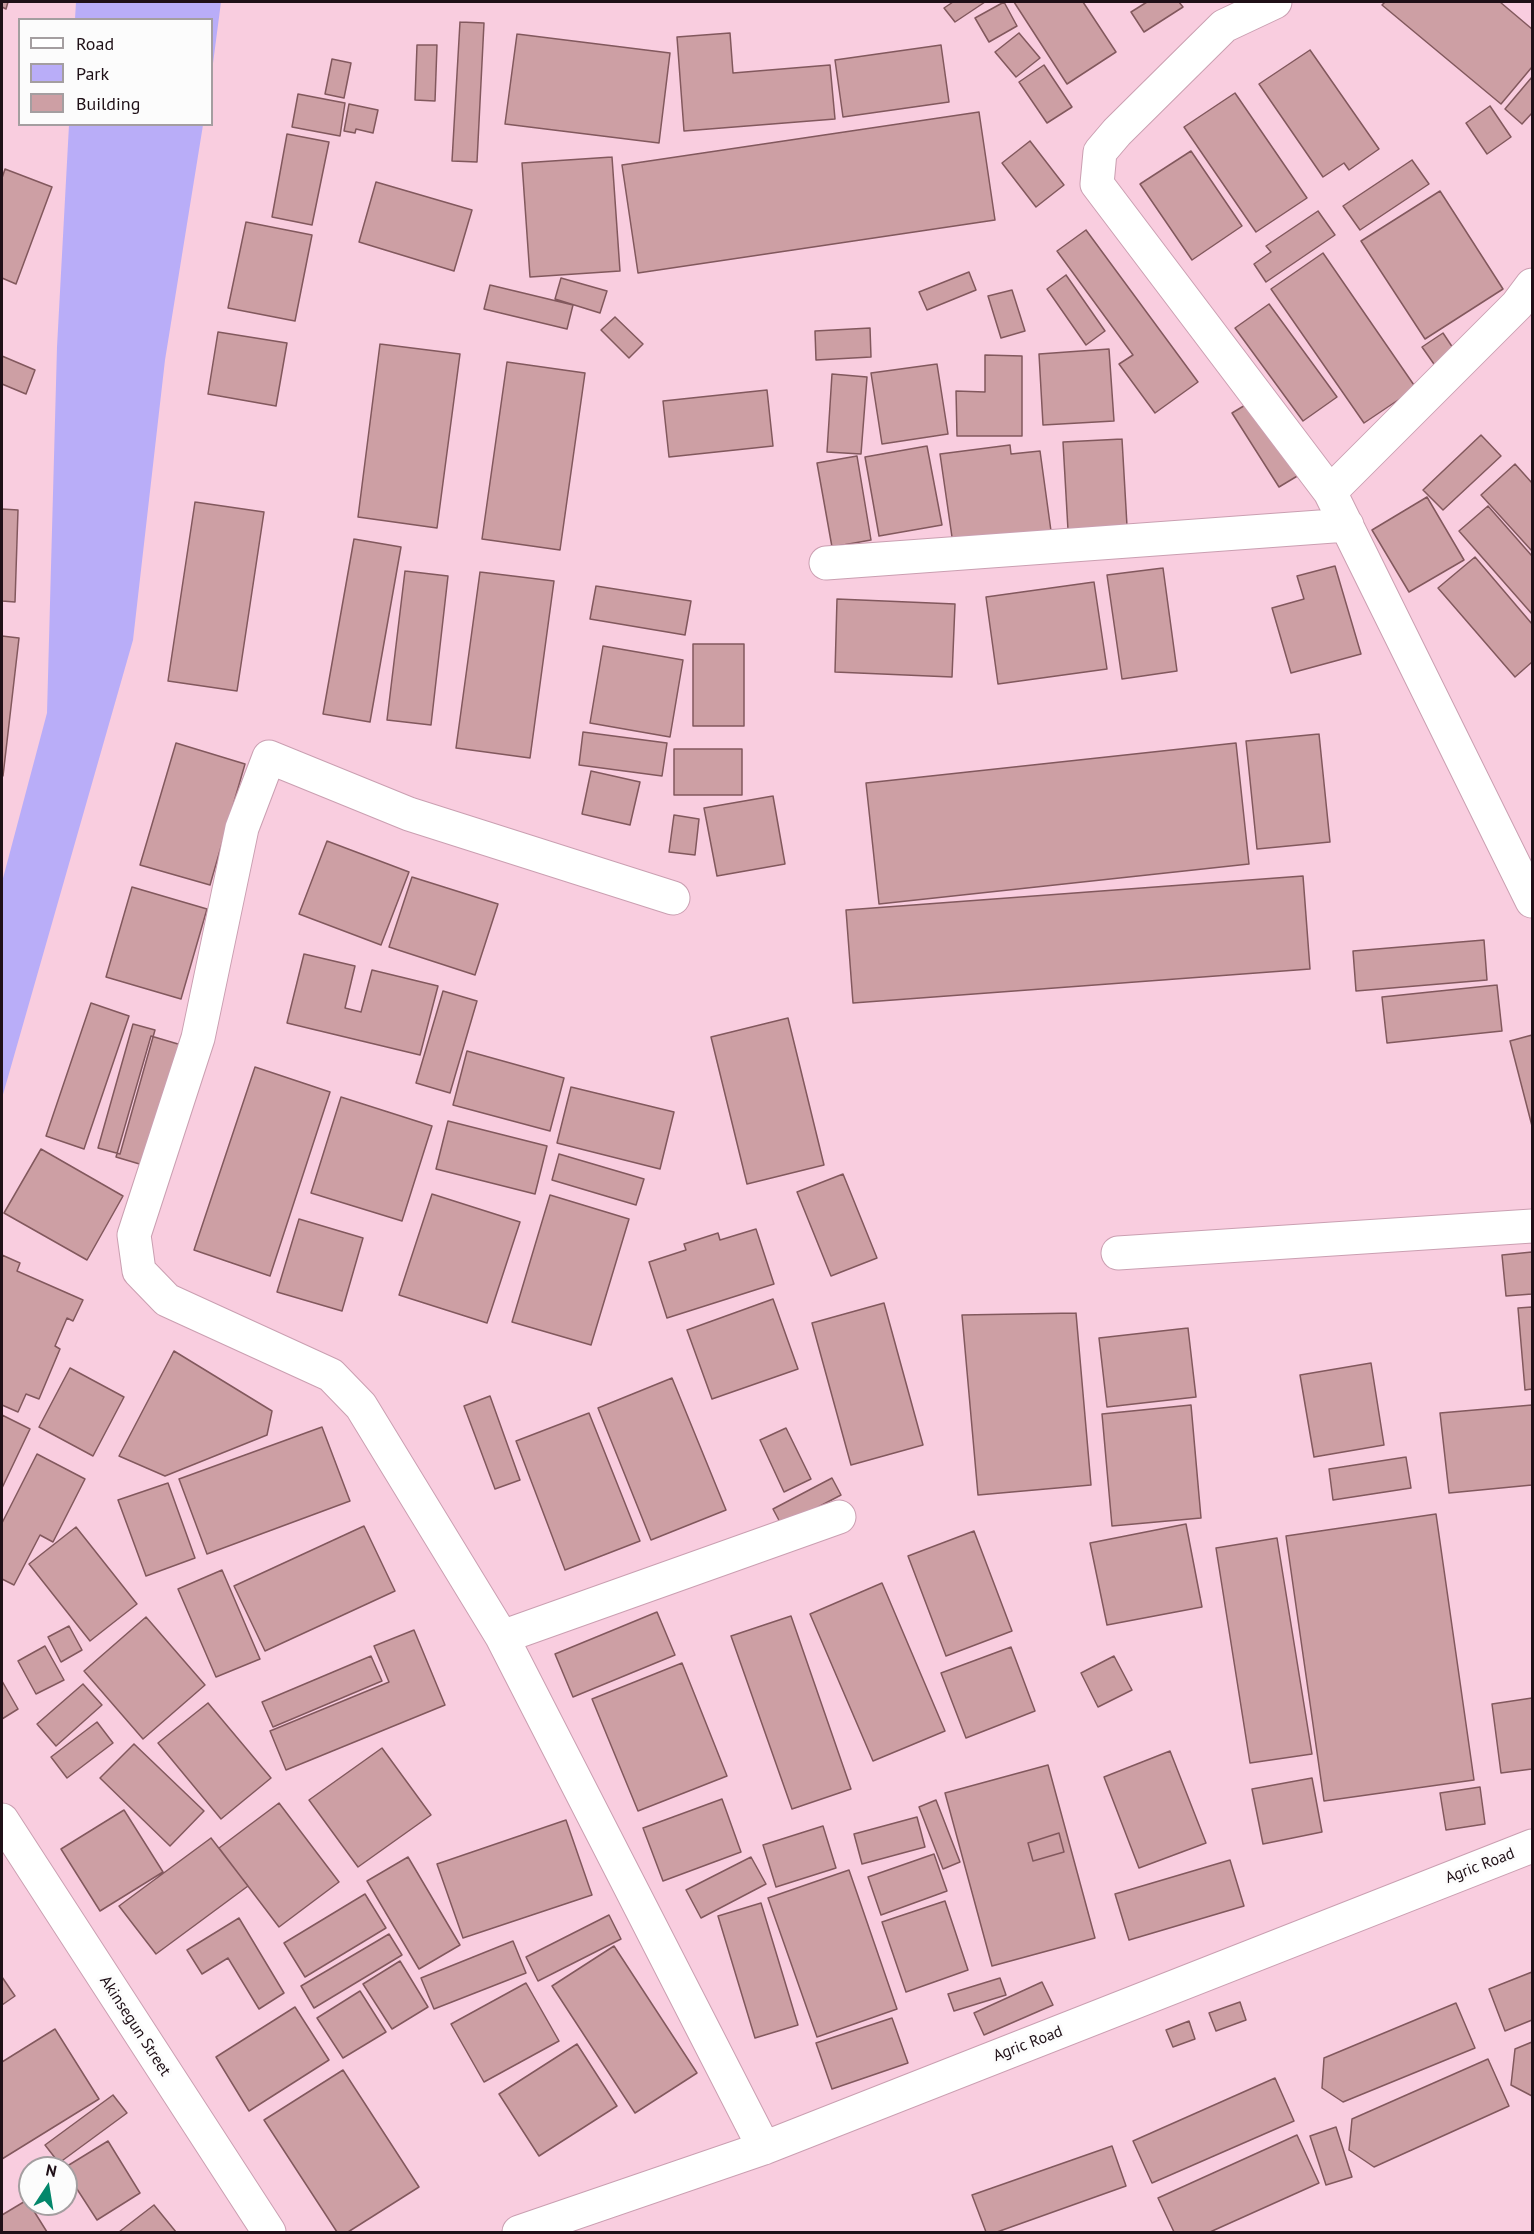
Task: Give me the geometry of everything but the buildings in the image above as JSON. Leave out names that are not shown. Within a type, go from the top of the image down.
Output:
[{"type":"street","points":[[1275,2],[1224,26],[1117,132],[1100,152],[1097,184],[1330,492],[1533,902]]},
{"type":"street","points":[[1330,492],[1517,305],[1533,285]]},
{"type":"street","points":[[826,563],[1347,525]]},
{"type":"street","points":[[673,898],[409,814],[269,757],[242,828],[198,1038],[135,1235],[139,1270],[167,1300],[331,1375],[361,1407],[502,1637],[765,2148]]},
{"type":"street","points":[[1118,1253],[1533,1226]]},
{"type":"street","points":[[502,1637],[839,1517]]},
{"type":"street","name":"Akinsegun Street","points":[[2,1820],[269,2232]]},
{"type":"street","name":"Agric Road","points":[[519,2232],[765,2148],[1533,1846]]},
{"type":"green space","points":[[76,2],[221,2],[213,63],[213,18],[75,18]]},
{"type":"green space","points":[[69,126],[203,126],[165,360],[133,640],[2,1098],[2,882],[47,713],[57,347]]}]
